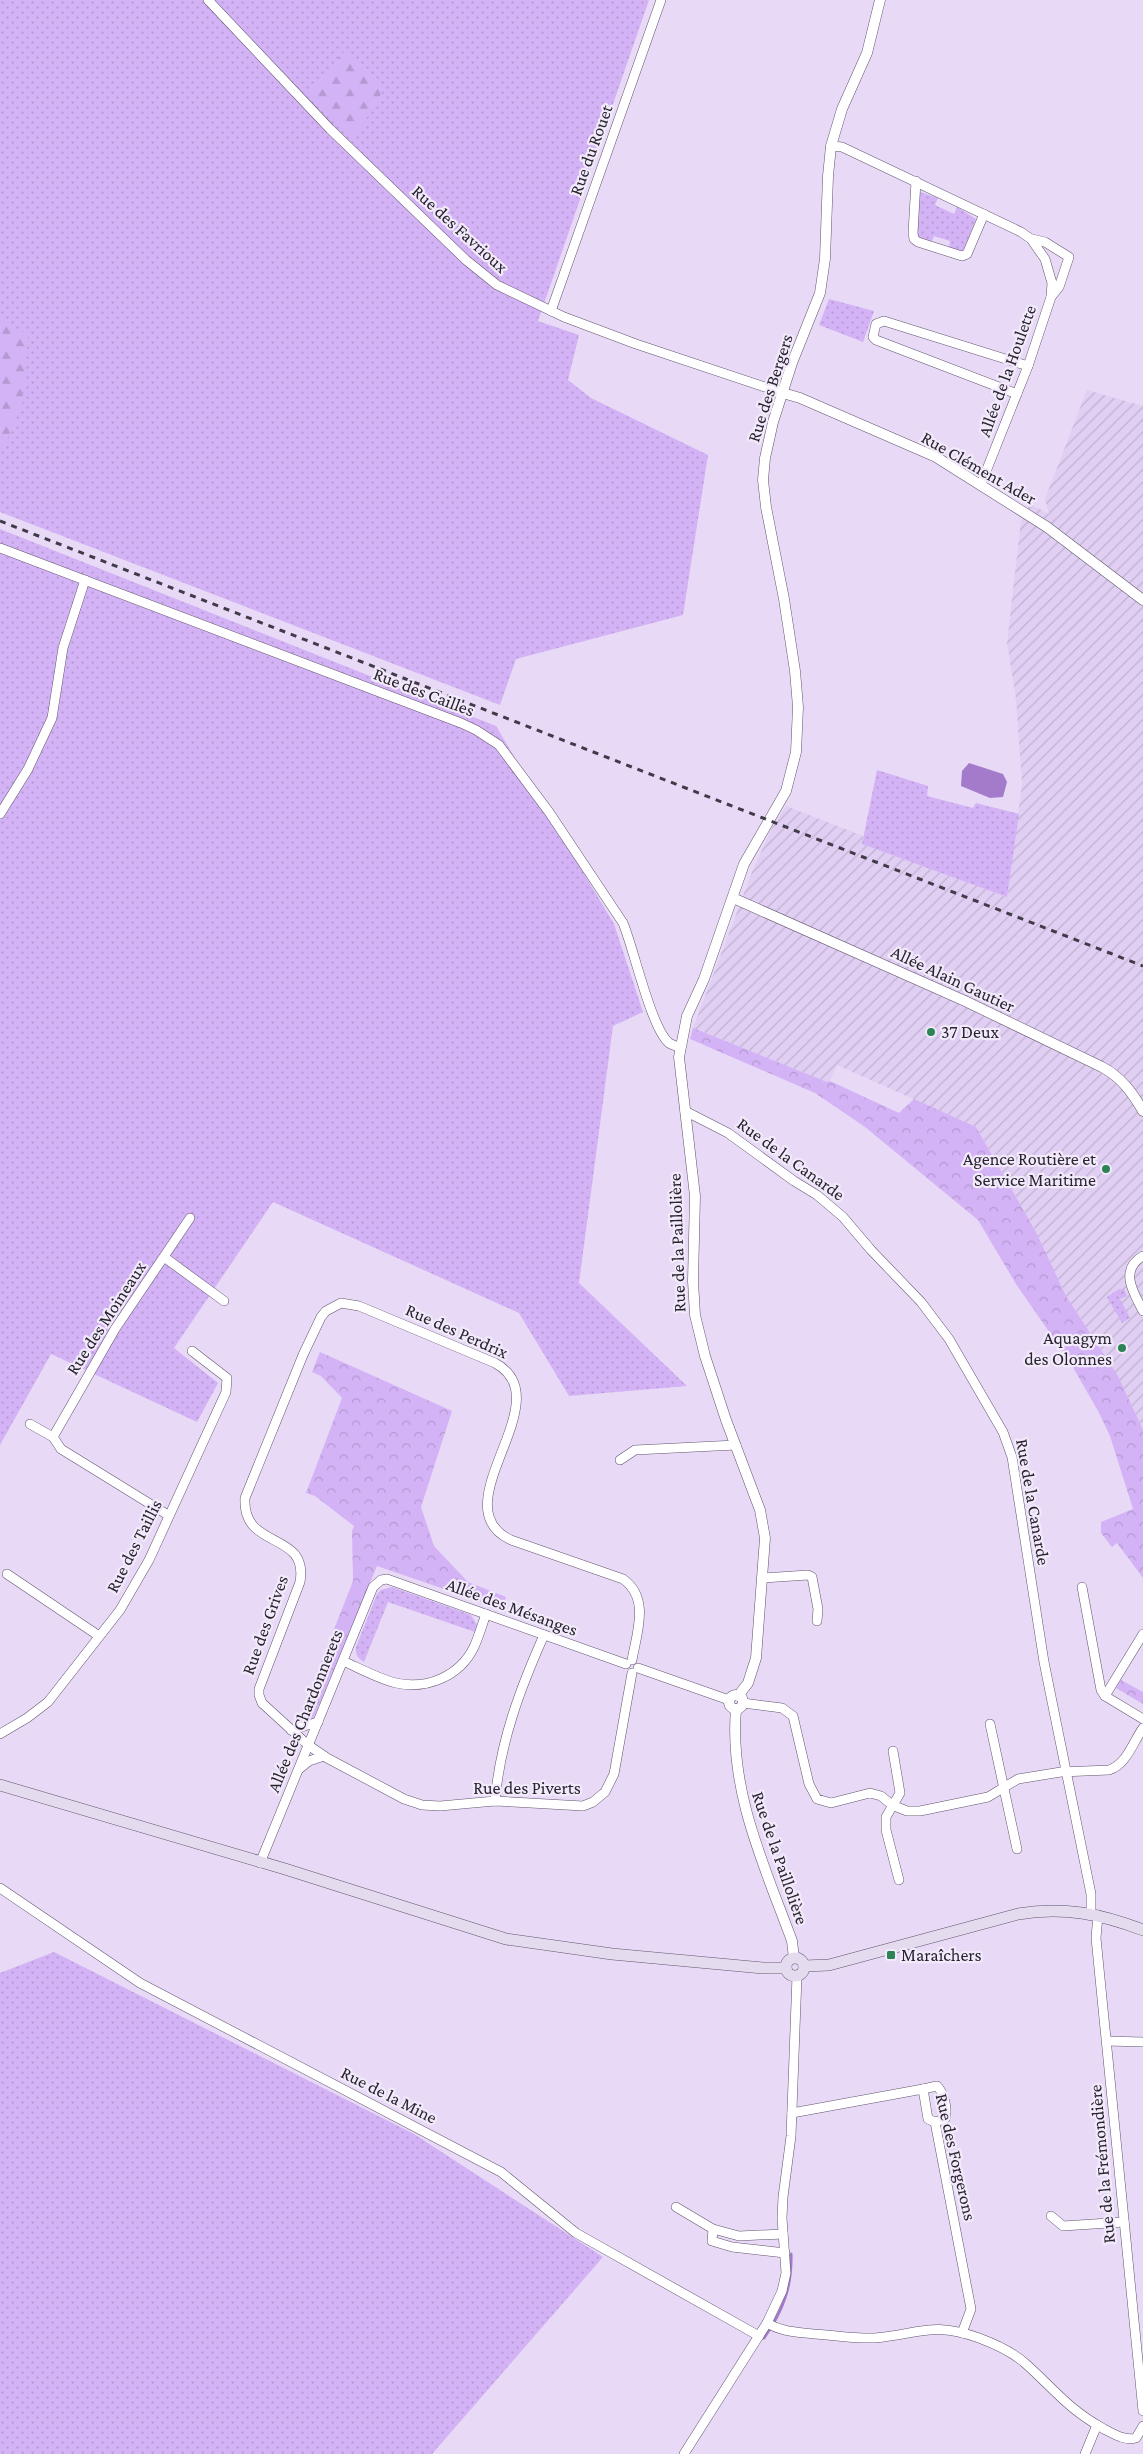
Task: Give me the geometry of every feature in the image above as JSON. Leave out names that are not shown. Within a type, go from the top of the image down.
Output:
[{"type":"main road","points":[[0,1785],[506,1939],[612,1954],[754,1967],[786,1968]]},
{"type":"main road","points":[[801,1971],[800,1959],[794,1958],[787,1962],[786,1968],[789,1974],[834,1964],[1027,1913],[1046,1910],[1094,1914],[1143,1930]]},
{"type":"street","name":"Rue des Favrioux","points":[[208,0],[330,129],[466,260],[497,285],[551,311],[636,344],[783,393]]},
{"type":"street","name":"Rue du Rouet","points":[[551,311],[661,0]]},
{"type":"street","name":"Rue des Bergers","points":[[769,820],[786,791],[792,775],[796,752],[798,707],[795,671],[784,599],[766,507],[765,458],[773,422],[798,346],[815,310],[823,279],[831,146],[842,109],[867,53],[880,0]]},
{"type":"street","name":"Allée de la Houlette","points":[[831,146],[842,147],[916,181],[1031,239],[1045,242],[1069,257],[1059,287],[1051,297]]},
{"type":"street","points":[[916,181],[914,239],[918,242],[962,256],[967,254],[984,214]]},
{"type":"street","name":"Allée de la Houlette","points":[[982,484],[1028,366],[1051,297],[1052,283],[1049,271],[1038,247],[1031,239]]},
{"type":"street","points":[[1017,394],[876,340],[873,337],[873,329],[876,324],[884,321],[1028,366]]},
{"type":"street","name":"Rue Clément Ader","points":[[783,393],[800,398],[936,457],[982,484],[1047,528],[1143,600]]},
{"type":"street","name":"Rue des Cailles","points":[[0,548],[461,723],[493,740],[518,769],[560,828],[623,923],[630,939],[645,994],[662,1032],[669,1043],[680,1048]]},
{"type":"street","points":[[0,814],[28,770],[52,718],[63,648],[85,580]]},
{"type":"street","name":"Rue de la Paillolière","points":[[769,820],[744,864],[704,979],[688,1016],[680,1048],[680,1070],[695,1196],[692,1280],[695,1315],[705,1356],[764,1525],[763,1578],[756,1658],[748,1683],[737,1702],[735,1746],[740,1789],[747,1818],[792,1941],[794,1958]]},
{"type":"street","name":"Allée Alain Gautier","points":[[732,898],[956,998],[1108,1070],[1128,1087],[1143,1111]]},
{"type":"street","name":"Rue de la Canarde","points":[[685,1111],[728,1133],[794,1182],[817,1195],[843,1216],[871,1250],[921,1302],[949,1339],[1003,1432],[1012,1456],[1044,1662],[1094,1914]]},
{"type":"street","name":"Rue des Moineaux","points":[[53,1438],[115,1329],[190,1218]]},
{"type":"street","points":[[1143,1256],[1136,1261],[1128,1278],[1132,1291],[1143,1311]]},
{"type":"street","points":[[164,1257],[224,1301]]},
{"type":"street","name":"Rue des Perdrix","points":[[303,1354],[326,1311],[335,1305],[348,1303],[360,1306],[468,1351],[508,1371],[514,1380],[517,1396],[513,1417],[489,1492],[487,1513],[490,1522],[495,1529],[511,1540],[623,1579],[631,1585],[636,1592],[641,1608],[629,1662]]},
{"type":"street","name":"Rue des Taillis","points":[[0,1734],[27,1718],[48,1702],[99,1636],[137,1582],[226,1392],[227,1378],[192,1351]]},
{"type":"street","name":"Rue des Grives","points":[[303,1354],[248,1489],[244,1512],[258,1533],[286,1546],[293,1552],[302,1568],[300,1582],[264,1676],[259,1696],[262,1703],[308,1745]]},
{"type":"street","points":[[30,1424],[53,1438],[61,1450],[168,1515]]},
{"type":"street","points":[[620,1460],[635,1450],[736,1445]]},
{"type":"street","points":[[7,1574],[99,1636]]},
{"type":"street","points":[[763,1578],[808,1574],[812,1577],[818,1608],[817,1621]]},
{"type":"street","name":"Allée des Mésanges","points":[[387,1579],[544,1635],[629,1662]]},
{"type":"street","name":"Allée des Chardonnerets","points":[[260,1863],[373,1587],[381,1580],[387,1579]]},
{"type":"street","points":[[1082,1587],[1102,1690],[1105,1696],[1143,1719]]},
{"type":"street","points":[[343,1661],[394,1682],[414,1686],[440,1680],[462,1665],[469,1655],[486,1614]]},
{"type":"street","points":[[1105,1696],[1143,1634]]},
{"type":"street","points":[[495,1801],[502,1753],[516,1701],[544,1635]]},
{"type":"street","points":[[629,1662],[627,1671],[635,1671],[737,1702],[782,1708],[793,1716],[808,1784],[817,1799],[831,1803],[870,1793],[881,1796],[892,1805],[907,1811],[920,1811],[988,1798],[1018,1779],[1117,1767],[1143,1728]]},
{"type":"street","name":"Rue des Piverts","points":[[308,1745],[324,1756],[404,1799],[422,1805],[440,1806],[495,1801],[575,1807],[584,1806],[599,1798],[605,1792],[614,1774],[635,1671]]},
{"type":"street","points":[[291,1730],[318,1722]]},
{"type":"street","points":[[990,1724],[1002,1782],[1005,1786],[1017,1849]]},
{"type":"street","points":[[893,1751],[900,1793],[886,1817],[886,1830],[899,1880]]},
{"type":"street","points":[[298,1769],[309,1761],[324,1756]]},
{"type":"street","name":"Rue de la Mine","points":[[0,1888],[140,1983],[501,2172],[576,2233],[759,2336]]},
{"type":"street","name":"Rue de la Frémondière","points":[[1094,1914],[1143,2411]]},
{"type":"street","points":[[684,2454],[759,2336],[771,2326],[782,2292],[786,2273],[783,2197],[792,2113],[801,1971]]},
{"type":"street","points":[[1107,2041],[1143,2042]]},
{"type":"street","points":[[923,2089],[937,2086],[943,2094],[945,2119],[935,2122]]},
{"type":"street","name":"Rue des Forgerons","points":[[792,2113],[923,2089],[928,2119],[935,2122],[971,2309],[962,2333]]},
{"type":"street","points":[[676,2207],[713,2229],[738,2236],[783,2234]]},
{"type":"street","points":[[1051,2216],[1063,2226],[1124,2222]]},
{"type":"street","points":[[713,2229],[712,2241],[732,2247],[785,2253]]},
{"type":"street","points":[[771,2326],[788,2332],[871,2338],[935,2328],[962,2333],[998,2347],[1025,2363],[1057,2396],[1083,2417],[1098,2425],[1129,2440],[1136,2438],[1143,2426]]},
{"type":"street","points":[[1085,2454],[1098,2425]]},
{"type":"shaded area","points":[[1087,390],[1143,406],[1143,1430],[1118,1377],[1066,1296],[1037,1234],[976,1127],[837,1065],[830,1081],[827,1082],[693,1028],[752,872],[771,830],[786,806],[863,836],[863,844],[1007,897],[1022,784],[1016,699],[1007,643],[1021,520],[1030,504],[1049,514],[1045,499]]},
{"type":"shaded area","points":[[969,763],[1003,774],[1007,782],[1003,797],[990,798],[961,786],[962,771]]},
{"type":"green space","points":[[0,0],[649,0],[538,321],[579,335],[568,380],[591,398],[708,455],[683,615],[516,659],[500,705],[0,512]]},
{"type":"green space","points":[[342,52],[380,81],[384,89],[356,136],[349,137],[309,97],[310,92],[324,79]]},
{"type":"green space","points":[[920,192],[938,198],[935,205],[954,214],[957,207],[976,219],[963,251],[949,248],[950,241],[934,236],[931,243],[917,238],[918,197]]},
{"type":"green space","points":[[829,299],[874,311],[863,342],[819,325]]},
{"type":"green space","points":[[0,319],[28,335],[22,405],[0,456]]},
{"type":"green space","points":[[0,529],[496,726],[614,924],[643,1012],[613,1026],[579,1283],[687,1386],[569,1396],[519,1313],[273,1202],[174,1348],[218,1383],[197,1422],[51,1354],[0,1445]]},
{"type":"green space","points":[[877,770],[928,786],[927,796],[973,808],[976,803],[1019,814],[1007,897],[862,844]]},
{"type":"green space","points":[[693,1028],[827,1082],[830,1081],[899,1113],[914,1099],[976,1127],[1037,1234],[1066,1296],[1118,1376],[1143,1430],[1143,1578],[1117,1543],[1112,1547],[1101,1533],[1101,1522],[1133,1509],[1110,1436],[1070,1362],[1016,1284],[978,1220],[865,1127],[815,1093],[690,1039]]},
{"type":"green space","points":[[1119,1289],[1124,1290],[1127,1296],[1120,1299],[1130,1318],[1122,1323],[1107,1297]]},
{"type":"green space","points":[[320,1352],[452,1411],[421,1507],[434,1546],[468,1582],[506,1597],[502,1609],[377,1566],[313,1719],[297,1724],[353,1581],[352,1531],[354,1526],[315,1496],[306,1493],[342,1398],[321,1376],[312,1372]]},
{"type":"green space","points":[[392,1587],[471,1615],[477,1625],[475,1632],[388,1602],[364,1662],[357,1656],[356,1647],[377,1594],[381,1590]]},
{"type":"green space","points":[[1121,1680],[1143,1692],[1143,1704],[1116,1688]]},
{"type":"green space","points":[[54,1952],[414,2134],[603,2257],[432,2454],[0,2454],[0,1973]]},
{"type":"waterway","points":[[764,2338],[771,2328],[785,2298],[790,2277],[791,2254]]},
{"type":"railway","points":[[0,521],[1143,966]]},
{"type":"place","name":"37 Deux","points":[[931,1032]]},
{"type":"place","name":"Agence Routière et Service Maritime","points":[[1106,1169]]},
{"type":"place","name":"Aquagym des Olonnes","points":[[1122,1348]]},
{"type":"place","name":"Maraîchers","points":[[891,1955]]}]
